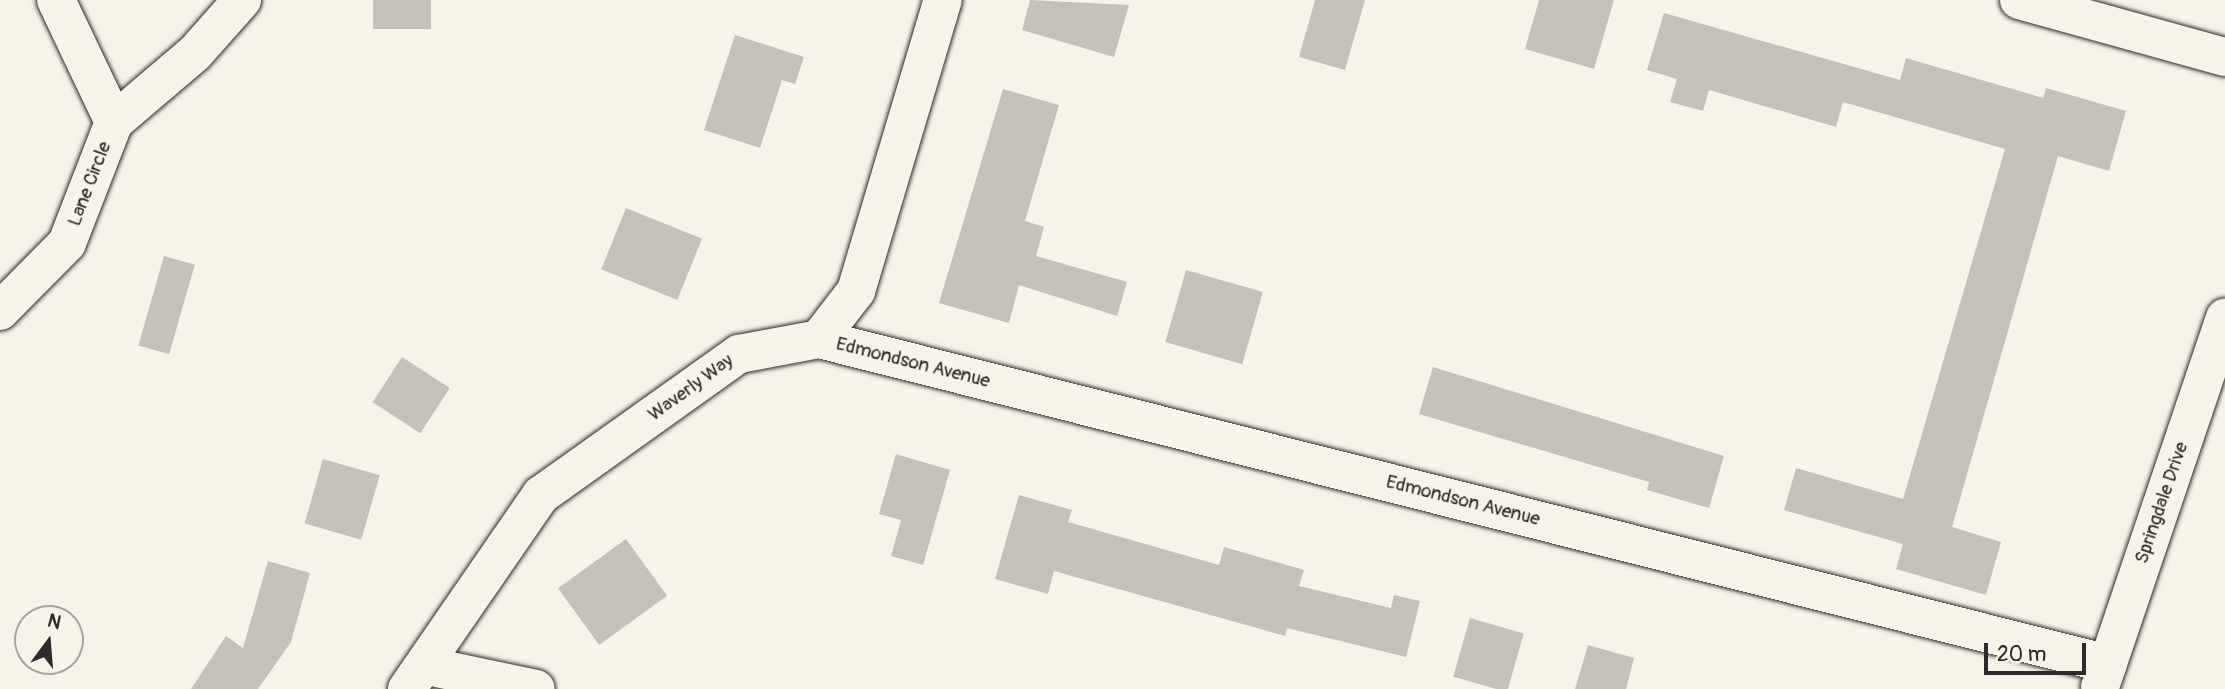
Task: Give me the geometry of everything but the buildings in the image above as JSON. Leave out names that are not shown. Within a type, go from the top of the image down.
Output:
[{"type":"street","name":"Lane Circle","points":[[0,311],[67,243],[114,122],[56,0]]},
{"type":"street","points":[[114,122],[195,53],[242,0]]},
{"type":"street","points":[[819,339],[856,291],[943,0]]},
{"type":"street","points":[[2019,0],[2225,57]]},
{"type":"street","name":"Springdale Drive","points":[[2104,677],[2225,317]]},
{"type":"street","name":"Edmondson Avenue","points":[[819,339],[2104,677]]},
{"type":"street","name":"Waverly Way","points":[[417,678],[541,495],[739,354],[819,339]]},
{"type":"street","points":[[417,678],[536,689]]}]
